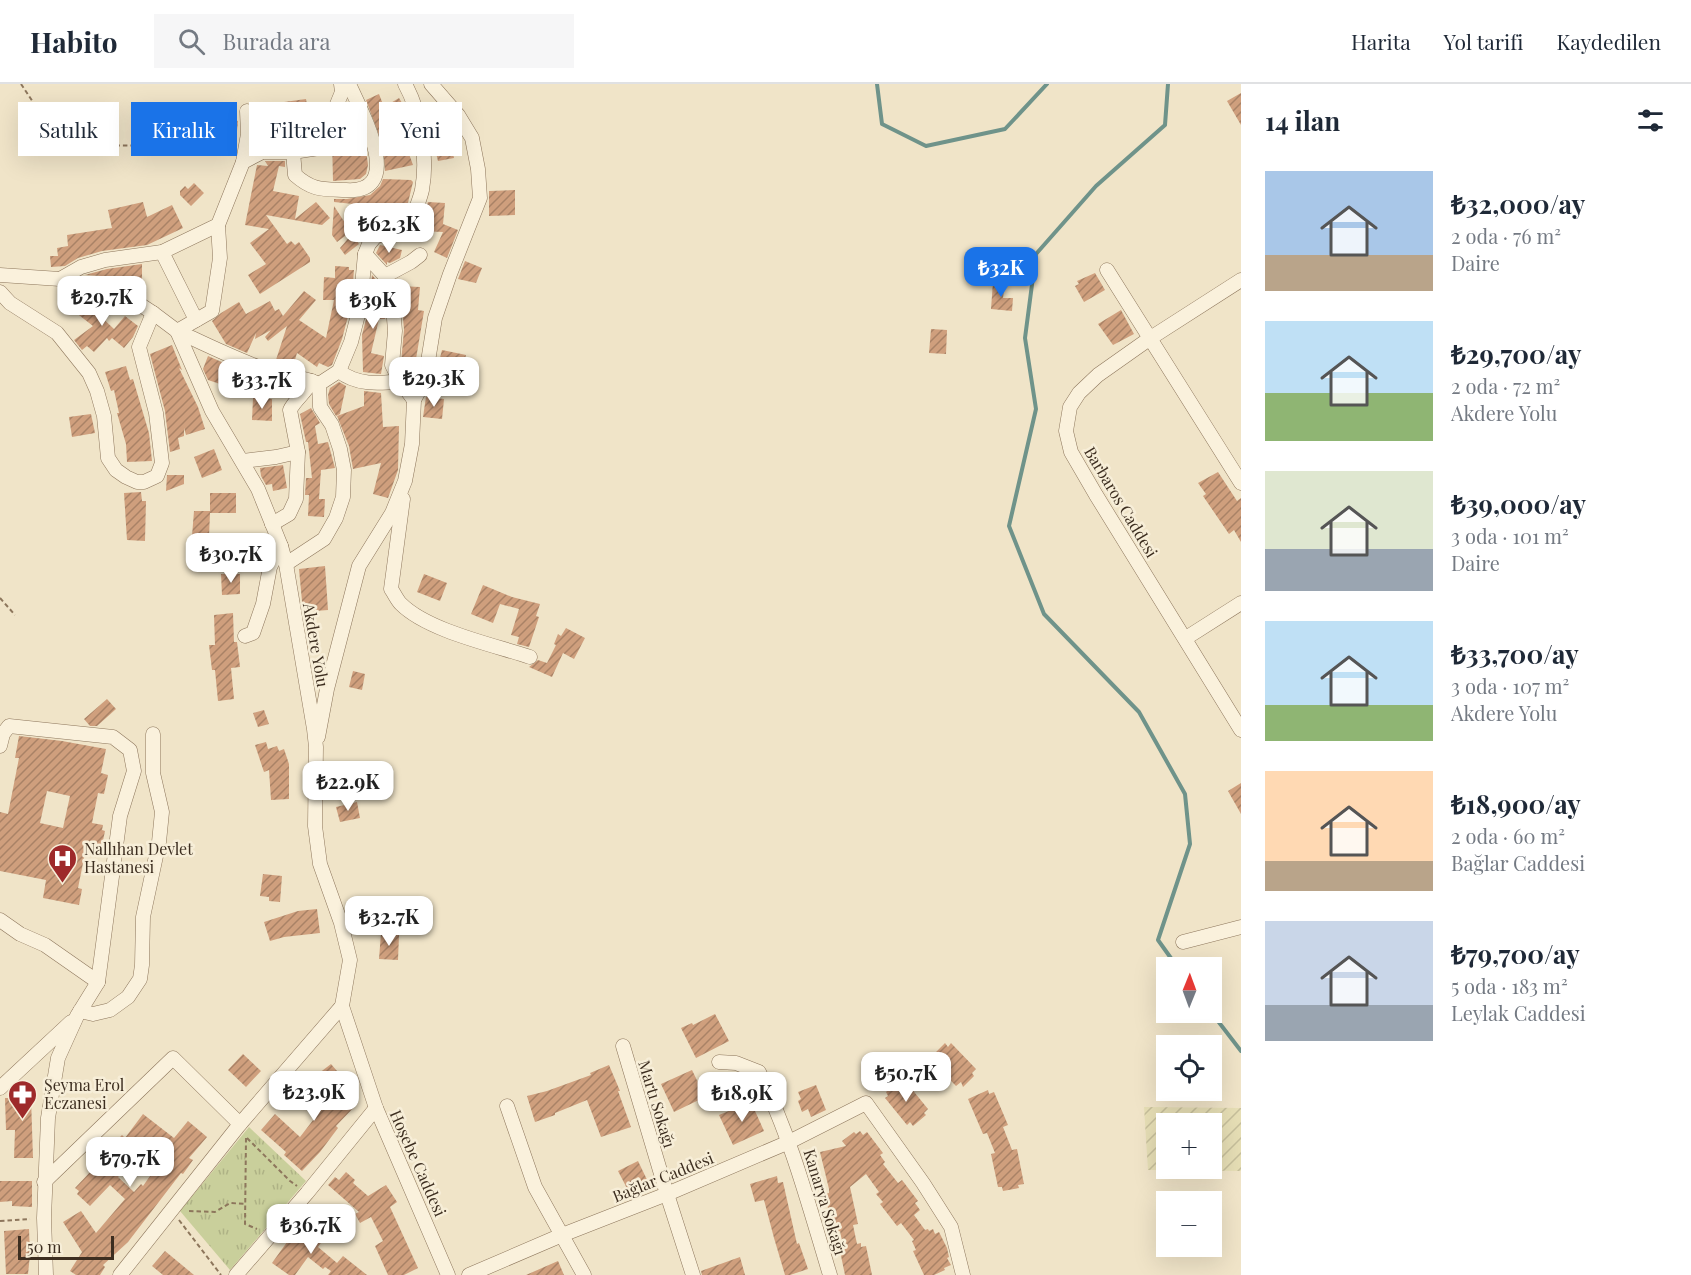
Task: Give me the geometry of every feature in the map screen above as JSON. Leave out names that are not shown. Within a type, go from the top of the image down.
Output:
[{"type":"street","points":[[338,102],[342,92],[341,84]]},
{"type":"street","points":[[349,84],[357,102]]},
{"type":"street","points":[[272,524],[286,518],[295,505],[298,452],[290,410],[292,405],[316,383],[339,371],[351,342],[360,307],[365,254],[375,237],[413,217],[422,190],[422,131],[411,94],[405,84]]},
{"type":"street","points":[[431,84],[458,115],[472,138],[478,169],[480,198],[435,318],[425,380],[414,400],[412,444],[391,589],[401,603],[421,619],[530,657]]},
{"type":"street","points":[[177,331],[212,311],[220,258],[218,225],[243,162],[248,134],[248,111]]},
{"type":"street","points":[[293,156],[295,175],[308,186],[357,191],[367,189],[376,178],[377,161],[367,124]]},
{"type":"street","points":[[243,162],[256,156]]},
{"type":"street","points":[[60,279],[81,267],[105,260],[162,252],[218,225]]},
{"type":"street","points":[[162,252],[196,320]]},
{"type":"street","points":[[365,254],[386,276],[392,294],[395,331],[392,366],[414,400]]},
{"type":"street","points":[[386,276],[420,255]]},
{"type":"street","points":[[1107,270],[1241,483]]},
{"type":"street","name":"Akdere Yolu","points":[[0,275],[60,279],[121,292],[177,331],[212,411],[243,460],[258,489],[281,546],[286,564],[316,747]]},
{"type":"street","name":"Barbaros Caddesi","points":[[1241,280],[1098,375],[1079,393],[1070,407],[1066,431],[1071,452],[1096,495],[1241,730]]},
{"type":"street","points":[[0,292],[6,300],[57,333],[82,363],[94,383],[104,416],[106,450],[112,465],[126,477],[144,482],[157,476],[162,463],[156,413],[139,347],[153,313]]},
{"type":"street","points":[[177,331],[269,371],[303,377],[316,383]]},
{"type":"street","points":[[339,371],[362,382],[400,381]]},
{"type":"street","points":[[286,564],[324,539],[336,518],[343,497],[344,470],[340,449],[332,425],[320,407],[316,383]]},
{"type":"street","points":[[243,460],[298,452]]},
{"type":"street","points":[[316,747],[327,689],[358,566],[392,513],[405,482]]},
{"type":"street","points":[[245,636],[253,633],[263,604],[270,567],[281,546]]},
{"type":"street","points":[[1186,638],[1241,603]]},
{"type":"street","points":[[0,746],[3,734],[9,726],[113,737],[130,750],[134,771],[120,816],[98,982],[78,1014],[58,1058],[48,1118],[44,1218],[46,1275]]},
{"type":"street","points":[[0,1088],[78,1014],[93,1014],[110,1010],[128,997],[140,979],[143,917],[159,842],[162,812],[153,773],[153,734]]},
{"type":"street","name":"Hoşebe Caddesi","points":[[316,747],[315,826],[320,864],[341,923],[350,960],[342,1006],[376,1108],[443,1273]]},
{"type":"street","points":[[0,920],[20,934],[45,945],[98,982]]},
{"type":"street","points":[[1183,942],[1241,927]]},
{"type":"street","points":[[120,1275],[238,1126],[342,1006]]},
{"type":"street","name":"Martı Sokağı","points":[[622,1046],[693,1275]]},
{"type":"street","points":[[45,1182],[173,1058],[238,1126]]},
{"type":"street","name":"Kanarya Sokağı","points":[[719,1062],[736,1064],[759,1072],[774,1102],[789,1142],[830,1275]]},
{"type":"street","name":"Bağlar Caddesi","points":[[469,1275],[789,1142],[866,1103],[951,1227],[963,1275]]},
{"type":"street","points":[[507,1106],[535,1187],[584,1275]]},
{"type":"street","points":[[236,1275],[376,1108]]},
{"type":"path","points":[[21,84],[41,114],[59,129],[88,145],[159,146],[186,139],[232,107],[240,107],[248,111]]},
{"type":"path","points":[[0,598],[15,615]]},
{"type":"path","points":[[238,1126],[290,1182],[307,1193]]},
{"type":"path","points":[[247,1138],[245,1224],[271,1235]]},
{"type":"path","points":[[171,1210],[215,1212],[230,1203],[246,1204]]},
{"type":"path","points":[[171,1210],[221,1275]]},
{"type":"path","points":[[0,1221],[44,1218]]},
{"type":"shaded area","points":[[1144,1107],[1241,1108],[1241,1171],[1222,1171],[1222,1113],[1156,1113],[1156,1170],[1148,1170]]},
{"type":"green space","points":[[249,1127],[306,1181],[230,1270],[180,1211]]},
{"type":"building","points":[[1241,93],[1241,125],[1227,101]]},
{"type":"building","points":[[379,94],[382,102],[379,102],[379,135],[367,102],[366,100]]},
{"type":"building","points":[[306,99],[307,102],[284,102]]},
{"type":"building","points":[[332,156],[367,156],[366,174],[360,179],[333,181]]},
{"type":"building","points":[[384,156],[410,156],[413,165],[385,171]]},
{"type":"building","points":[[437,156],[454,156],[454,158],[438,161]]},
{"type":"building","points":[[265,161],[285,161],[285,167],[279,166],[273,191],[299,196],[295,219],[316,202],[330,218],[322,225],[266,215],[287,244],[291,241],[295,245],[299,242],[310,258],[310,262],[260,294],[248,275],[266,264],[250,243],[269,229],[245,225],[257,165],[268,166]]},
{"type":"building","points":[[383,179],[413,182],[406,211],[388,220],[388,218],[363,219],[363,205],[334,202],[334,199],[370,195],[380,186]]},
{"type":"building","points":[[194,183],[204,193],[191,206],[180,195],[180,191],[185,186],[188,189]]},
{"type":"building","points":[[515,190],[515,215],[489,216],[489,191]]},
{"type":"building","points":[[143,202],[147,217],[172,205],[183,228],[147,245],[102,251],[78,258],[65,266],[51,267],[50,256],[58,256],[57,248],[68,246],[67,235],[112,228],[108,210]]},
{"type":"building","points":[[428,202],[445,203],[443,224],[458,230],[447,258],[434,252],[443,232],[420,231]]},
{"type":"building","points":[[334,206],[349,229],[349,233],[337,242],[332,235]]},
{"type":"building","points":[[352,234],[359,244],[345,255],[340,248]]},
{"type":"building","points":[[380,245],[402,250],[400,258],[390,263],[387,262],[387,265],[376,253]]},
{"type":"building","points":[[465,261],[482,268],[476,283],[458,279]]},
{"type":"building","points":[[142,264],[142,282],[121,283],[117,282],[117,279],[106,280],[100,278],[101,276],[85,275],[107,269]]},
{"type":"building","points":[[335,266],[349,267],[349,270],[354,270],[351,305],[342,339],[332,365],[328,367],[319,363],[317,367],[297,353],[293,367],[275,363],[287,326],[268,341],[265,337],[271,330],[255,339],[256,333],[247,353],[226,344],[212,321],[239,302],[246,314],[270,301],[275,311],[279,309],[283,316],[304,291],[316,300],[299,320],[326,338],[334,300],[323,300],[324,277],[335,278]]},
{"type":"building","points":[[1095,273],[1105,290],[1084,302],[1075,286],[1079,284],[1077,281]]},
{"type":"building","points":[[372,275],[383,296],[385,319],[379,319],[371,353],[384,356],[381,374],[363,372],[362,335],[369,308]]},
{"type":"building","points":[[993,282],[1005,283],[1003,298],[1013,298],[1012,311],[991,309]]},
{"type":"building","points":[[398,286],[420,287],[418,310],[424,311],[415,365],[401,363],[404,330],[401,293]]},
{"type":"building","points":[[87,295],[102,306],[97,313],[114,329],[125,316],[138,326],[124,348],[112,338],[109,341],[107,338],[94,352],[87,346],[82,350],[74,340],[93,326],[75,312]]},
{"type":"building","points":[[1121,310],[1134,334],[1113,345],[1098,324]]},
{"type":"building","points":[[931,329],[947,330],[946,354],[929,353]]},
{"type":"building","points":[[172,345],[182,370],[179,368],[198,407],[205,429],[186,435],[184,428],[184,436],[178,438],[180,449],[170,452],[165,411],[150,354]]},
{"type":"building","points":[[442,350],[466,355],[459,384],[440,380],[441,375],[436,374]]},
{"type":"building","points":[[208,356],[240,370],[236,382],[223,377],[220,384],[208,380],[203,369]]},
{"type":"building","points":[[126,366],[130,380],[133,379],[149,433],[152,461],[127,462],[126,444],[117,413],[119,413],[114,390],[111,391],[105,372]]},
{"type":"building","points":[[339,382],[346,386],[340,414],[336,416],[329,404],[328,395],[330,388]]},
{"type":"building","points":[[364,391],[381,393],[383,427],[399,426],[398,470],[388,498],[373,494],[381,463],[353,469],[349,446],[337,416],[364,406]]},
{"type":"building","points":[[426,397],[444,399],[442,419],[423,417]]},
{"type":"building","points":[[253,398],[272,399],[272,421],[252,420]]},
{"type":"building","points":[[311,408],[320,423],[315,426],[318,444],[328,442],[335,468],[321,470],[319,499],[325,499],[324,517],[308,516],[309,495],[305,495],[306,478],[312,478],[308,442],[306,442],[300,414]]},
{"type":"building","points":[[91,414],[95,433],[72,437],[69,417]]},
{"type":"building","points":[[214,449],[222,470],[202,478],[194,457]]},
{"type":"building","points":[[283,465],[287,488],[273,491],[272,484],[266,485],[260,468]]},
{"type":"building","points":[[1218,472],[1237,501],[1241,498],[1241,542],[1234,530],[1229,534],[1203,496],[1206,494],[1198,483]]},
{"type":"building","points":[[167,475],[184,475],[184,484],[166,491]]},
{"type":"building","points":[[141,492],[142,501],[146,501],[145,541],[127,540],[124,493]]},
{"type":"building","points":[[210,493],[236,493],[236,513],[210,513],[209,537],[192,536],[194,511],[210,511]]},
{"type":"building","points":[[207,549],[216,549],[216,569],[207,569]]},
{"type":"building","points":[[325,566],[328,610],[303,612],[299,569]]},
{"type":"building","points":[[221,574],[240,574],[240,594],[222,595]]},
{"type":"building","points":[[424,574],[447,583],[440,601],[417,592]]},
{"type":"building","points":[[483,585],[512,597],[540,604],[536,616],[539,617],[529,647],[517,644],[519,637],[511,635],[519,609],[500,604],[493,623],[471,614]]},
{"type":"building","points":[[233,613],[234,642],[237,642],[240,667],[231,668],[234,699],[218,701],[215,670],[212,670],[209,645],[215,645],[214,615]]},
{"type":"building","points":[[566,628],[585,638],[574,659],[563,653],[552,677],[529,667],[538,660],[547,663],[556,645],[554,644],[558,634],[561,636]]},
{"type":"building","points":[[353,671],[365,674],[362,690],[349,687]]},
{"type":"building","points":[[107,699],[116,709],[97,726],[90,726],[84,719]]},
{"type":"building","points":[[264,710],[269,724],[258,727],[253,713]]},
{"type":"building","name":"Nallıhan Devlet Hastanesi","points":[[19,736],[106,749],[101,773],[108,775],[104,794],[98,793],[92,823],[103,825],[102,830],[105,831],[101,850],[96,849],[95,855],[85,853],[78,888],[82,889],[79,905],[43,898],[46,880],[0,871],[0,812],[8,814],[19,758],[15,758]],"holes":[[[47,791],[70,796],[63,828],[40,823]]]},
{"type":"building","points":[[266,742],[268,749],[277,746],[279,751],[284,749],[289,764],[289,799],[271,800],[269,770],[264,772],[255,745]]},
{"type":"building","points":[[331,764],[341,765],[341,782],[330,781]]},
{"type":"building","points":[[1241,783],[1241,814],[1228,791]]},
{"type":"building","points":[[357,802],[360,818],[340,822],[336,807]]},
{"type":"building","points":[[263,874],[282,876],[280,902],[269,901],[269,897],[260,896]]},
{"type":"building","points":[[317,909],[320,933],[270,941],[264,922],[298,911]]},
{"type":"building","points":[[381,933],[399,935],[398,960],[379,959]]},
{"type":"building","points":[[715,1014],[729,1041],[696,1058],[681,1028]]},
{"type":"building","points":[[945,1043],[948,1047],[951,1043],[976,1069],[972,1073],[974,1076],[963,1087],[961,1082],[956,1086],[932,1061],[935,1059],[932,1056]]},
{"type":"building","points":[[243,1054],[261,1071],[246,1087],[228,1070]]},
{"type":"building","points":[[331,1064],[343,1078],[336,1083],[358,1103],[336,1126],[338,1128],[320,1152],[302,1171],[284,1155],[286,1152],[261,1130],[275,1114],[300,1137],[327,1102],[310,1080]]},
{"type":"building","points":[[609,1065],[631,1127],[601,1137],[587,1100],[535,1122],[527,1096],[591,1075],[590,1073]]},
{"type":"building","points":[[692,1070],[705,1097],[674,1112],[661,1084]]},
{"type":"building","points":[[899,1081],[902,1084],[906,1082],[928,1109],[924,1113],[926,1115],[913,1126],[910,1122],[907,1125],[885,1098],[888,1096],[886,1092]]},
{"type":"building","points":[[816,1085],[826,1110],[811,1117],[808,1109],[802,1112],[798,1092]]},
{"type":"building","points":[[988,1090],[989,1094],[994,1092],[1008,1125],[1003,1127],[1012,1150],[1017,1149],[1024,1184],[1018,1185],[1019,1188],[1003,1191],[1002,1187],[998,1187],[991,1154],[995,1153],[987,1133],[983,1134],[968,1099]]},
{"type":"building","points":[[5,1098],[31,1098],[33,1158],[14,1158],[15,1130],[6,1130]]},
{"type":"building","points":[[751,1102],[764,1131],[733,1145],[719,1115]]},
{"type":"building","points":[[143,1114],[174,1138],[188,1121],[207,1137],[189,1158],[193,1160],[183,1174],[181,1173],[128,1242],[103,1265],[105,1267],[100,1275],[76,1275],[70,1271],[82,1252],[63,1222],[81,1211],[96,1233],[125,1199],[110,1185],[90,1206],[77,1194],[79,1191],[75,1188],[122,1135],[125,1138]],"holes":[[[149,1143],[165,1155],[143,1186],[141,1184],[134,1192],[118,1177]]]},
{"type":"building","points":[[860,1131],[863,1135],[867,1132],[883,1153],[880,1155],[885,1162],[883,1164],[898,1183],[902,1180],[918,1201],[915,1203],[920,1210],[914,1215],[925,1230],[933,1229],[935,1234],[939,1232],[947,1248],[949,1257],[947,1258],[951,1265],[944,1268],[945,1270],[934,1275],[924,1275],[913,1251],[916,1250],[912,1241],[914,1240],[901,1223],[897,1226],[880,1204],[883,1202],[876,1194],[879,1192],[866,1174],[850,1187],[858,1224],[853,1225],[857,1244],[861,1243],[861,1247],[866,1246],[872,1275],[845,1275],[840,1251],[844,1251],[840,1231],[837,1232],[836,1227],[832,1228],[825,1194],[829,1193],[829,1189],[820,1152],[846,1146],[842,1141],[854,1132],[856,1134]]},
{"type":"building","points":[[638,1161],[651,1188],[632,1198],[618,1171]]},
{"type":"building","points":[[346,1172],[355,1180],[353,1183],[368,1196],[386,1185],[397,1202],[390,1207],[418,1268],[404,1275],[388,1275],[375,1246],[383,1241],[371,1217],[360,1223],[355,1214],[359,1212],[328,1185],[335,1177],[339,1180]]},
{"type":"building","points":[[777,1176],[778,1183],[783,1182],[797,1244],[799,1243],[808,1269],[790,1275],[785,1275],[764,1200],[755,1202],[750,1184]]},
{"type":"building","points":[[0,1181],[32,1181],[32,1207],[12,1206],[12,1201],[0,1202]]},
{"type":"building","points":[[305,1223],[325,1237],[318,1247],[337,1263],[343,1256],[367,1275],[328,1275],[331,1271],[325,1267],[323,1269],[308,1257],[295,1275],[289,1275],[272,1263],[295,1231],[298,1233]]},
{"type":"building","points":[[29,1229],[28,1274],[6,1274],[4,1231]]},
{"type":"building","points":[[165,1251],[194,1275],[163,1275],[152,1266]]},
{"type":"building","points":[[740,1257],[745,1275],[702,1275],[701,1271]]},
{"type":"building","points":[[558,1261],[564,1275],[526,1275]]},
{"type":"waterway","points":[[877,84],[882,124],[926,146],[1005,129],[1047,84]]},
{"type":"waterway","points":[[1168,84],[1165,125],[1096,186],[1036,254],[1025,338],[1036,409],[1009,526],[1044,614],[1139,712],[1185,794],[1190,844],[1158,940],[1170,957]]},
{"type":"waterway","points":[[1219,1023],[1241,1051]]},
{"type":"place","name":"Nallıhan Devlet Hastanesi","points":[[63,884]]},
{"type":"place","name":"Şeyma Erol Eczanesi","points":[[23,1120]]}]
